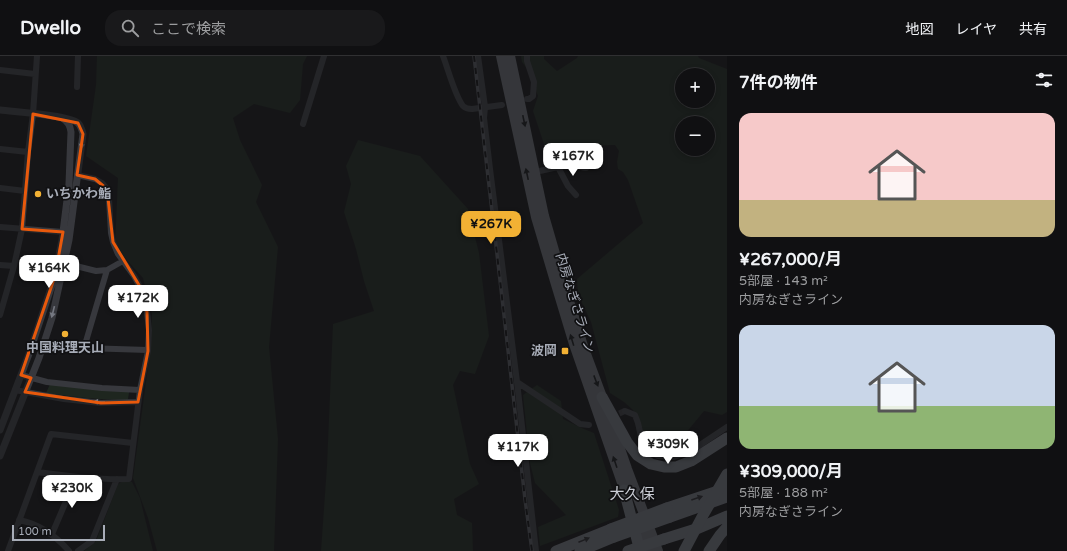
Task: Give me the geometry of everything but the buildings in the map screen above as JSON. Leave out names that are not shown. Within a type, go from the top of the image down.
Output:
[{"type":"highway","name":"内房なぎさライン","points":[[501,56],[536,217],[545,248],[574,344],[624,490],[649,551]]},
{"type":"highway","name":"内房なぎさライン","points":[[510,56],[544,216],[567,295],[583,346],[658,551]]},
{"type":"highway","points":[[602,398],[627,442],[637,455],[650,464],[664,467],[676,467],[691,462],[727,438]]},
{"type":"highway","points":[[684,551],[727,474]]},
{"type":"highway","points":[[557,551],[612,533],[727,488]]},
{"type":"highway","points":[[624,490],[640,551]]},
{"type":"highway","points":[[668,512],[727,497]]},
{"type":"highway","points":[[628,551],[699,528],[727,516]]},
{"type":"highway","points":[[709,551],[727,527]]},
{"type":"highway","points":[[580,551],[612,533]]},
{"type":"street","points":[[0,315],[2,298],[14,266],[22,229],[28,152],[33,114],[36,56]]},
{"type":"street","points":[[77,87],[78,56]]},
{"type":"street","points":[[303,124],[324,56]]},
{"type":"street","points":[[443,56],[458,98],[464,107],[472,110],[502,105]]},
{"type":"street","points":[[478,56],[485,107],[484,118],[490,170],[517,382],[536,551]]},
{"type":"street","points":[[527,56],[527,62],[534,82],[533,96],[527,99]]},
{"type":"street","points":[[0,70],[36,74]]},
{"type":"street","points":[[0,110],[61,117],[72,120],[78,123],[83,134],[72,220],[52,318],[39,358],[0,456]]},
{"type":"street","points":[[0,430],[29,354],[55,276],[63,232],[69,184],[72,132],[68,122],[61,117]]},
{"type":"street","points":[[0,149],[28,152]]},
{"type":"street","points":[[535,172],[558,167],[563,159],[568,159],[583,169],[586,168]]},
{"type":"street","points":[[558,167],[568,186],[576,195]]},
{"type":"street","points":[[37,472],[76,478],[117,480],[129,479],[138,402],[148,350],[149,330],[147,312],[143,297],[134,276],[118,254],[110,233],[109,199],[107,189],[102,183],[95,179],[77,176]]},
{"type":"street","points":[[0,188],[25,191]]},
{"type":"street","points":[[0,226],[63,232]]},
{"type":"street","points":[[64,263],[96,270],[107,270],[123,261]]},
{"type":"street","points":[[0,265],[14,266]]},
{"type":"street","points":[[107,270],[84,348],[148,350]]},
{"type":"street","points":[[21,374],[47,382],[102,388],[140,390]]},
{"type":"street","points":[[517,382],[580,424],[588,425]]},
{"type":"street","points":[[15,390],[64,399],[101,403],[138,402]]},
{"type":"street","points":[[625,411],[635,415],[643,445],[646,449],[658,456],[674,457],[691,451],[727,427]]},
{"type":"street","points":[[8,551],[51,434],[133,443]]},
{"type":"street","points":[[52,534],[76,478]]},
{"type":"street","points":[[78,551],[92,541],[117,480]]},
{"type":"street","points":[[19,520],[30,522],[52,534],[69,551]]},
{"type":"highlighted area","points":[[33,114],[78,123],[83,134],[77,175],[95,179],[107,189],[113,242],[139,285],[147,312],[148,351],[138,402],[101,403],[25,392],[31,378],[21,375],[55,276],[63,232],[22,229]]},
{"type":"shaded area","points":[[97,56],[307,56],[303,64],[300,100],[290,113],[254,104],[233,118],[240,140],[262,185],[256,202],[278,247],[269,347],[278,439],[274,551],[157,551],[148,518],[133,478],[151,345],[152,314],[143,278],[115,247],[118,178],[86,156],[96,85]]},
{"type":"shaded area","points":[[521,56],[544,56],[544,59],[557,71],[578,56],[698,56],[699,58],[727,69],[727,412],[722,415],[704,411],[685,434],[665,440],[651,442],[638,439],[633,410],[610,393],[591,322],[578,294],[577,279],[643,223],[628,180],[623,172],[618,169],[617,162],[619,151],[615,145],[545,147],[533,111],[538,96],[528,70],[522,62]]},
{"type":"shaded area","points":[[358,140],[420,156],[468,209],[479,253],[489,336],[475,374],[460,371],[453,385],[470,464],[479,484],[454,499],[457,515],[472,523],[473,551],[321,551],[327,466],[333,324],[374,311],[344,212],[351,184],[346,166]]},
{"type":"shaded area","points":[[50,384],[129,393],[127,400],[76,397],[46,393]]},
{"type":"shaded area","points":[[537,385],[561,401],[563,419],[594,433],[619,510],[618,517],[540,546],[538,527],[566,515],[535,483],[530,463],[523,395]]},
{"type":"shaded area","points":[[122,482],[132,482],[140,498],[153,551],[84,551],[96,541],[118,484]]},
{"type":"tunnel","points":[[611,417],[625,411]]},
{"type":"railway","points":[[474,56],[532,551]]},
{"type":"place","name":"いちかわ鮨","points":[[38,194]]},
{"type":"place","name":"中国料理天山","points":[[65,334]]},
{"type":"place","name":"波岡","points":[[565,351]]},
{"type":"district","name":"大久保","points":[[632,494]]}]
